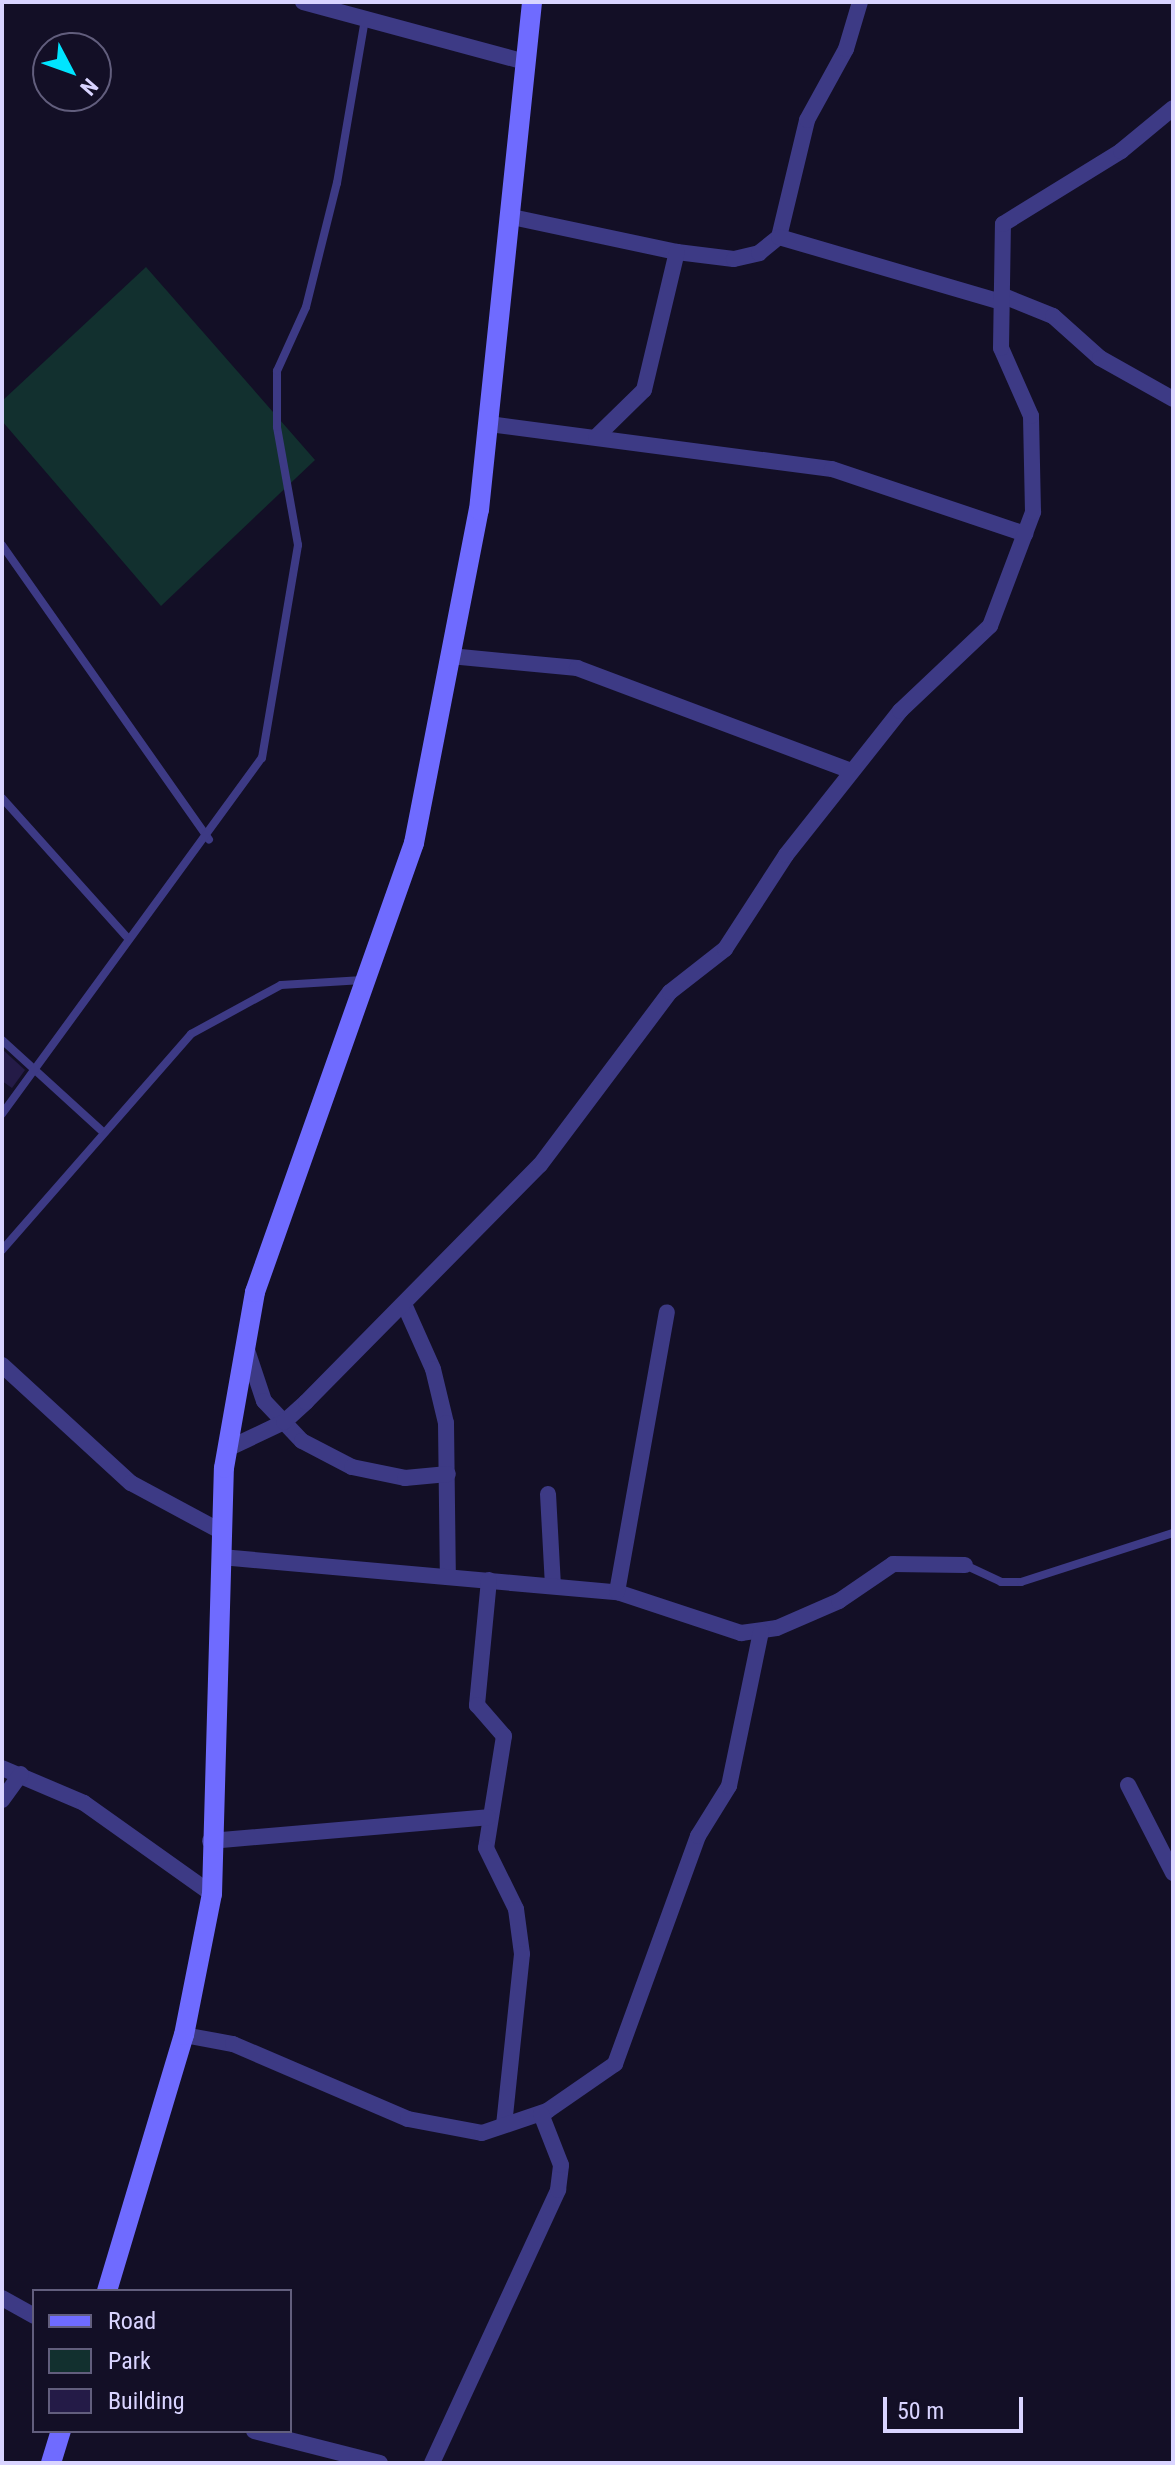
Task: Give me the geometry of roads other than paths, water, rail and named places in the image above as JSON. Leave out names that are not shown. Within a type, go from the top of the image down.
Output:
[{"type":"main road","points":[[108,2289],[184,2035],[212,1894],[210,1841],[227,1449],[246,1346],[304,1136],[414,843],[450,656],[489,424],[532,2]]},
{"type":"main road","points":[[51,2463],[60,2433]]},
{"type":"street","points":[[303,2],[357,11],[525,62]]},
{"type":"street","points":[[512,217],[677,252],[745,259],[779,237],[807,120],[846,49],[860,2]]},
{"type":"street","points":[[227,1449],[284,1422],[540,1165],[670,992],[725,949],[851,771],[900,711],[990,626],[1033,512],[1031,416],[1005,367],[1001,298],[1003,224],[1121,151],[1173,108]]},
{"type":"street","points":[[779,237],[1001,298],[1053,316],[1100,358],[1173,399]]},
{"type":"street","points":[[596,437],[644,390],[677,252]]},
{"type":"street","points":[[489,424],[832,469],[1025,534]]},
{"type":"street","points":[[450,656],[577,668],[851,771]]},
{"type":"street","points":[[404,1304],[433,1369],[448,1474],[448,1577]]},
{"type":"street","points":[[617,1592],[667,1312]]},
{"type":"street","points":[[246,1346],[259,1391],[284,1422],[352,1467],[405,1478],[448,1474]]},
{"type":"street","points":[[2,1365],[131,1483],[222,1532]]},
{"type":"street","points":[[548,1494],[553,1586]]},
{"type":"street","points":[[221,1557],[617,1592],[725,1630],[761,1631],[839,1601],[893,1564],[965,1565]]},
{"type":"street","points":[[489,1580],[477,1705],[504,1736],[488,1817],[486,1848],[521,1926],[516,2060],[504,2125]]},
{"type":"street","points":[[184,2035],[248,2049],[408,2119],[482,2133],[541,2114],[622,2056],[698,1836],[729,1786],[761,1631]]},
{"type":"street","points":[[2,1768],[84,1803],[212,1894]]},
{"type":"street","points":[[2,1800],[21,1774]]},
{"type":"street","points":[[1128,1785],[1173,1873]]},
{"type":"street","points":[[210,1841],[488,1817]]},
{"type":"street","points":[[432,2463],[558,2190],[561,2165],[541,2114]]},
{"type":"street","points":[[2,2298],[32,2315]]},
{"type":"street","points":[[262,2433],[380,2463]]},
{"type":"lane","points":[[2,1114],[39,1070],[126,936],[209,839],[267,740],[298,545],[275,383],[306,307],[337,183],[357,11]]},
{"type":"lane","points":[[2,545],[209,839]]},
{"type":"lane","points":[[2,798],[126,936]]},
{"type":"lane","points":[[2,1250],[101,1130],[171,1052],[231,1006],[281,985],[363,980]]},
{"type":"lane","points":[[2,1040],[39,1070],[101,1130]]},
{"type":"lane","points":[[965,1565],[1001,1582],[1021,1582],[1173,1533]]}]
